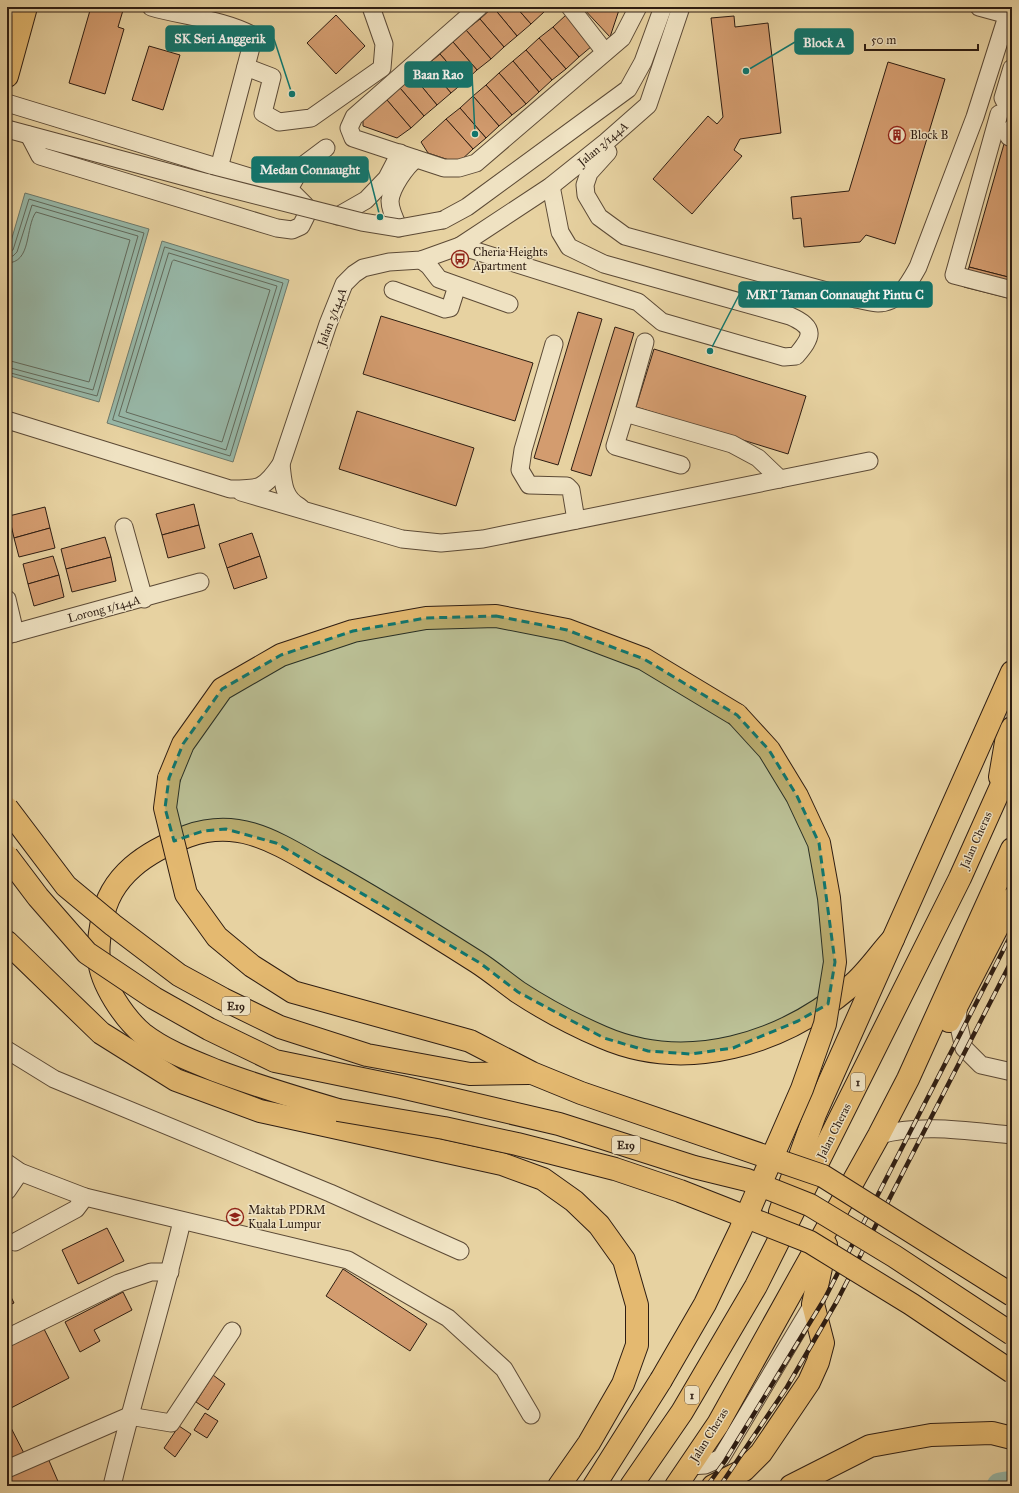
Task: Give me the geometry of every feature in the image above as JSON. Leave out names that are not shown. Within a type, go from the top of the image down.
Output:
[{"type":"highway","points":[[7,62],[22,7]]},
{"type":"highway","points":[[7,76],[26,7]]},
{"type":"highway","points":[[532,1073],[470,1041],[293,992],[252,966],[217,936],[186,894],[166,808],[169,778],[183,744],[222,689],[281,655],[353,632],[426,618],[496,616],[567,630],[644,659],[737,715],[769,750],[797,796],[819,843],[829,898],[835,962],[825,1024],[802,1089],[740,1232],[705,1304],[661,1380],[594,1486]]},
{"type":"highway","points":[[756,1286],[784,1198],[815,1114],[1012,672]]},
{"type":"highway","points":[[998,792],[1006,742],[1012,728]]},
{"type":"highway","name":"Jalan Cheras","points":[[631,1486],[682,1412],[756,1286],[960,878],[1012,762]]},
{"type":"highway","name":"E19","points":[[7,808],[66,886],[113,925],[179,975],[280,1027],[367,1055],[470,1074],[532,1073],[581,1093],[823,1176],[1012,1295]]},
{"type":"highway","points":[[893,939],[854,984],[823,1008],[766,1036],[733,1048],[691,1054],[648,1051],[604,1038],[518,992],[480,963],[330,873],[276,843],[249,833],[226,829],[204,831],[169,843],[150,853],[131,867],[116,884],[104,907],[99,936],[99,959],[105,982],[121,1009],[143,1034],[185,1059],[263,1089],[338,1110],[444,1128],[516,1144],[615,1169],[680,1190],[810,1242],[911,1304],[1012,1372]]},
{"type":"highway","name":"Jalan Cheras","points":[[676,1486],[718,1424],[879,1135],[908,1079],[1012,849]]},
{"type":"highway","name":"E19","points":[[7,856],[38,897],[87,953],[154,998],[209,1029],[276,1061],[401,1086],[559,1124],[694,1167],[747,1180],[810,1205],[894,1256],[1012,1334]]},
{"type":"highway","points":[[908,1079],[940,1040],[1012,899]]},
{"type":"highway","points":[[7,942],[101,1033],[176,1080],[260,1111],[502,1164],[542,1179],[574,1201],[599,1225],[624,1260],[637,1305],[637,1345],[623,1384],[589,1444],[559,1486]]},
{"type":"highway","points":[[713,1486],[744,1470],[761,1453],[809,1382],[818,1362],[823,1343],[813,1304],[832,1218]]},
{"type":"highway","points":[[791,1486],[870,1446],[931,1435],[992,1433],[1012,1438]]},
{"type":"street","points":[[7,11],[13,7]]},
{"type":"street","points":[[7,32],[13,7]]},
{"type":"street","points":[[151,7],[227,25],[254,36],[219,168]]},
{"type":"street","points":[[246,67],[272,77],[263,113],[279,122],[311,118],[382,68],[384,44],[371,7]]},
{"type":"street","points":[[479,7],[354,117],[349,128],[350,134],[354,138],[444,168],[459,168],[476,163],[622,38],[638,7]]},
{"type":"street","points":[[570,7],[605,52]]},
{"type":"street","points":[[7,130],[338,216],[399,228],[444,220],[467,207],[628,89],[643,62],[662,7]]},
{"type":"street","points":[[681,7],[648,105],[589,173],[585,185],[586,194],[599,217],[625,236],[856,299],[878,303],[894,300],[908,285],[918,267],[976,113],[1010,13],[979,7]]},
{"type":"street","points":[[1012,68],[1003,98],[1008,113],[954,275],[1012,290]]},
{"type":"street","points":[[7,103],[289,189],[305,205],[307,214],[301,226],[292,230],[277,228],[40,156],[29,135]]},
{"type":"street","name":"Jalan 3/144A","points":[[7,420],[230,489],[253,490],[269,482],[281,464],[328,324],[344,284],[354,274],[363,268],[389,262],[420,260],[460,246],[551,186],[606,142],[648,105]]},
{"type":"street","points":[[976,113],[1008,113]]},
{"type":"street","points":[[289,189],[302,166],[326,148]]},
{"type":"street","points":[[338,216],[366,200],[387,178],[400,153]]},
{"type":"street","points":[[399,228],[393,216],[390,200],[398,180],[411,162],[416,159]]},
{"type":"street","points":[[460,246],[638,302],[662,322],[784,357],[796,356],[809,341],[809,329],[802,321],[790,316],[604,264],[569,247],[560,232],[551,186]]},
{"type":"street","points":[[420,260],[429,266],[439,280],[509,304]]},
{"type":"street","points":[[638,302],[644,276]]},
{"type":"street","points":[[394,290],[445,309],[450,308],[457,286]]},
{"type":"street","points":[[645,342],[615,446],[681,465]]},
{"type":"street","points":[[554,344],[523,450],[520,470],[529,485],[567,486],[571,490],[576,520]]},
{"type":"street","points":[[625,413],[732,444],[758,458],[780,479]]},
{"type":"street","points":[[230,489],[402,539],[441,543],[483,539],[870,461]]},
{"type":"street","points":[[281,464],[284,490],[293,503],[304,510]]},
{"type":"street","points":[[124,527],[144,598]]},
{"type":"street","name":"Lorong 1/144A","points":[[11,634],[200,582]]},
{"type":"street","points":[[7,599],[11,634]]},
{"type":"street","points":[[959,1001],[957,1018],[964,1048],[981,1066],[1012,1072]]},
{"type":"street","points":[[7,1050],[54,1079],[330,1193],[460,1251]]},
{"type":"street","points":[[879,1135],[899,1130],[934,1129],[1012,1135]]},
{"type":"street","points":[[7,1191],[14,1168],[85,1197],[348,1260],[448,1318],[504,1369],[531,1415]]},
{"type":"street","points":[[15,1242],[76,1209],[85,1197]]},
{"type":"street","points":[[112,1486],[129,1416],[170,1272],[182,1221]]},
{"type":"street","points":[[7,1338],[119,1283],[151,1272],[170,1272]]},
{"type":"street","points":[[690,1466],[705,1465],[721,1458],[813,1304]]},
{"type":"street","points":[[7,1469],[129,1416],[171,1423],[232,1331]]},
{"type":"street","points":[[736,1486],[761,1453]]},
{"type":"highlighted area","points":[[496,616],[567,630],[644,659],[737,715],[769,750],[797,796],[819,843],[835,962],[828,1004],[798,1021],[733,1048],[691,1054],[648,1051],[604,1038],[518,992],[480,963],[276,843],[226,829],[203,831],[174,841],[165,808],[169,778],[183,744],[222,689],[281,655],[353,631],[426,618]]},
{"type":"water","points":[[25,193],[149,229],[99,402],[7,375],[7,255]]},
{"type":"water","points":[[162,241],[289,280],[233,462],[107,423]]},
{"type":"building","points":[[91,7],[124,7],[118,27],[124,29],[105,94],[69,83]]},
{"type":"building","points":[[493,7],[516,7],[531,24],[517,36]]},
{"type":"building","points":[[493,7],[517,36],[504,47],[480,19]]},
{"type":"building","points":[[516,7],[539,7],[544,12],[531,24]]},
{"type":"building","points":[[582,7],[620,7],[610,37]]},
{"type":"building","points":[[336,15],[365,46],[336,74],[307,43]]},
{"type":"building","points":[[566,15],[592,46],[579,57],[553,27]]},
{"type":"building","points":[[734,16],[735,27],[768,23],[781,133],[740,139],[734,150],[742,156],[692,214],[653,179],[708,116],[717,124],[723,117],[711,18]]},
{"type":"building","points":[[480,19],[504,47],[491,59],[466,30]]},
{"type":"building","points":[[553,27],[579,57],[566,69],[539,38]]},
{"type":"building","points":[[466,30],[491,59],[477,70],[453,42]]},
{"type":"building","points":[[539,38],[566,69],[552,80],[526,50]]},
{"type":"building","points":[[453,42],[477,70],[464,82],[440,54]]},
{"type":"building","points":[[149,46],[180,55],[163,110],[132,100]]},
{"type":"building","points":[[526,50],[552,80],[539,92],[513,61]]},
{"type":"building","points":[[440,54],[464,82],[451,93],[427,65]]},
{"type":"building","points":[[513,61],[539,92],[526,104],[499,73]]},
{"type":"building","name":"Block B","points":[[888,62],[945,79],[895,244],[866,235],[860,242],[804,247],[801,218],[793,219],[791,197],[849,191]]},
{"type":"building","points":[[427,65],[451,93],[437,105],[413,76]]},
{"type":"building","points":[[499,73],[526,104],[512,115],[486,85]]},
{"type":"building","points":[[413,76],[437,105],[424,116],[400,88]]},
{"type":"building","points":[[486,85],[512,115],[499,126],[473,96]]},
{"type":"building","points":[[400,88],[424,116],[411,128],[387,100]]},
{"type":"building","points":[[473,96],[499,126],[486,138],[460,108]]},
{"type":"building","points":[[387,100],[411,128],[397,138],[363,126],[363,119]]},
{"type":"building","points":[[460,108],[486,138],[473,149],[446,119]]},
{"type":"building","points":[[446,119],[473,149],[458,163],[428,153],[421,142]]},
{"type":"building","points":[[1004,144],[1012,147],[1012,278],[969,267]]},
{"type":"building","points":[[969,267],[1012,278],[1012,299],[964,287]]},
{"type":"building","points":[[578,312],[602,319],[558,465],[534,458]]},
{"type":"building","points":[[381,316],[533,363],[515,421],[363,374]]},
{"type":"building","points":[[615,327],[634,333],[591,476],[571,470]]},
{"type":"building","points":[[654,349],[806,396],[788,454],[636,407]]},
{"type":"building","points":[[357,411],[474,448],[456,506],[339,469]]},
{"type":"building","points":[[194,504],[199,525],[162,535],[156,514]]},
{"type":"building","points":[[45,507],[50,528],[14,538],[9,516]]},
{"type":"building","points":[[199,525],[205,548],[168,558],[162,535]]},
{"type":"building","points":[[50,528],[55,548],[19,557],[14,538]]},
{"type":"building","points":[[252,533],[260,556],[227,568],[219,544]]},
{"type":"building","points":[[105,537],[111,557],[66,569],[61,549]]},
{"type":"building","points":[[53,556],[59,575],[28,584],[23,564]]},
{"type":"building","points":[[260,556],[267,578],[234,589],[227,568]]},
{"type":"building","points":[[111,557],[116,581],[72,592],[66,569]]},
{"type":"building","points":[[59,575],[64,597],[34,606],[28,584]]},
{"type":"building","points":[[107,1228],[124,1261],[78,1284],[62,1250]]},
{"type":"building","points":[[343,1269],[427,1324],[410,1351],[326,1296]]},
{"type":"building","points":[[7,1289],[14,1303],[7,1306]]},
{"type":"building","points":[[123,1292],[132,1310],[94,1330],[100,1341],[80,1352],[65,1322]]},
{"type":"building","points":[[44,1329],[69,1378],[7,1410],[7,1347]]},
{"type":"building","points":[[213,1375],[225,1384],[208,1410],[196,1402]]},
{"type":"building","points":[[205,1413],[218,1421],[207,1438],[194,1430]]},
{"type":"building","points":[[7,1420],[30,1465],[47,1456],[60,1486],[7,1486]]},
{"type":"building","points":[[179,1426],[191,1434],[175,1457],[164,1448]]},
{"type":"waterway","points":[[1000,1486],[1006,1485]]},
{"type":"railway","points":[[707,1486],[725,1461],[825,1298],[1012,933]]},
{"type":"railway","points":[[720,1486],[787,1387],[837,1301],[1012,960]]},
{"type":"place","name":"Block A","points":[[746,71]]},
{"type":"place","name":"SK Seri Anggerik","points":[[292,94]]},
{"type":"place","name":"Baan Rao","points":[[475,134]]},
{"type":"place","name":"Block B","points":[[897,135]]},
{"type":"place","name":"Medan Connaught","points":[[380,217]]},
{"type":"place","name":"Cheria Heights Apartment","points":[[460,259]]},
{"type":"place","name":"MRT Taman Connaught Pintu C","points":[[710,351]]},
{"type":"place","name":"Maktab PDRM Kuala Lumpur","points":[[235,1217]]}]
